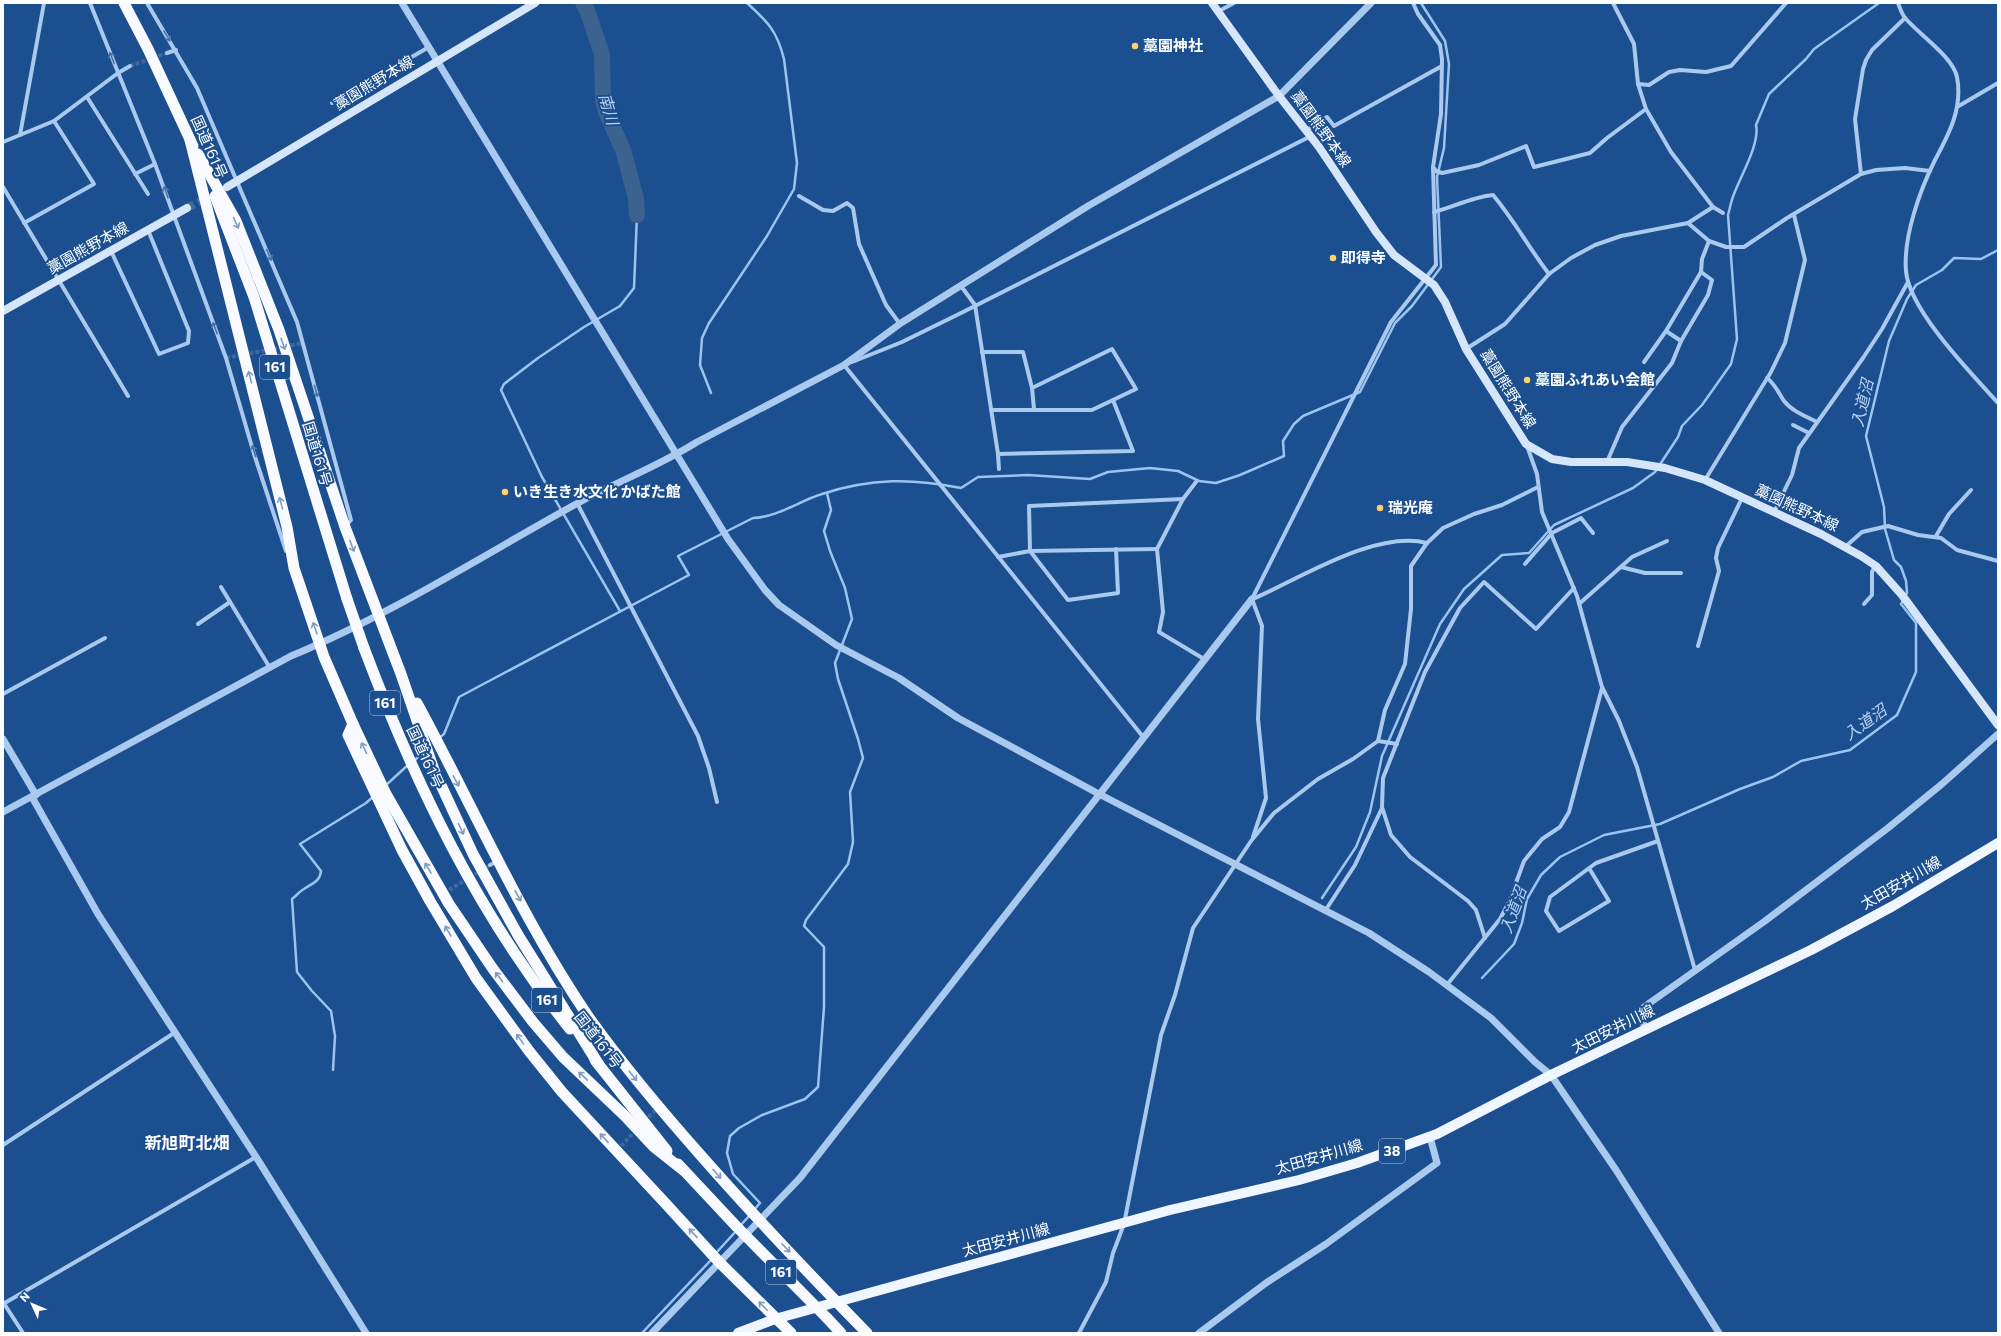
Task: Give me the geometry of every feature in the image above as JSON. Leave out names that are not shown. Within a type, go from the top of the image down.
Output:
[{"type":"highway","name":"国道161号","points":[[124,3],[148,49],[190,140],[233,241],[254,297],[346,599],[391,719],[414,770],[454,850],[504,938],[536,986],[683,1170],[841,1333]]},
{"type":"highway","points":[[190,140],[236,221],[279,330],[345,526],[401,674],[434,770],[476,861],[518,935],[599,1065]]},
{"type":"highway","points":[[190,140],[287,527],[294,568],[321,644],[324,657],[353,724],[348,736],[380,792],[450,904],[493,969],[533,1022],[563,1057],[654,1146],[683,1170]]},
{"type":"highway","points":[[401,674],[434,735],[494,863],[590,1019],[658,1108],[739,1199],[867,1333]]},
{"type":"highway","points":[[380,792],[430,901],[476,978],[529,1051],[562,1092],[619,1149],[719,1262],[775,1319],[791,1333]]},
{"type":"main road","name":"藁園熊野本線","points":[[227,187],[535,3]]},
{"type":"main road","name":"藁園熊野本線","points":[[1212,3],[1279,96],[1309,133],[1376,232],[1394,255],[1434,285],[1445,302],[1466,348],[1526,444],[1552,459],[1571,462],[1628,462],[1665,468],[1705,480],[1845,547],[1876,566],[1905,598],[1998,725]]},
{"type":"main road","name":"藁園熊野本線","points":[[3,311],[187,208]]},
{"type":"main road","name":"太田安井川線","points":[[738,1333],[775,1319],[1124,1224],[1170,1210],[1298,1180],[1357,1164],[1430,1137],[1551,1075],[1811,950],[1893,906],[1998,844]]},
{"type":"street","points":[[20,135],[44,3]]},
{"type":"street","points":[[90,3],[155,164],[193,272],[226,358],[281,538],[294,568]]},
{"type":"street","points":[[147,3],[197,88],[297,322],[351,520],[345,526]]},
{"type":"street","points":[[402,3],[727,538],[764,590],[796,619],[836,645],[899,678],[958,718],[1099,794],[1369,933],[1429,972],[1491,1018],[1535,1062],[1551,1075],[1616,1170],[1719,1333]]},
{"type":"street","points":[[1219,11],[1234,3]]},
{"type":"street","points":[[844,365],[900,324],[1088,206],[1279,96],[1371,3]]},
{"type":"street","points":[[652,1333],[800,1178],[1252,599],[1391,322],[1408,303],[1436,265],[1433,167],[1440,128],[1442,66],[1440,45],[1418,14],[1413,3]]},
{"type":"street","points":[[1613,3],[1634,44],[1638,84],[1646,109],[1671,152],[1713,207],[1724,213]]},
{"type":"street","points":[[1638,84],[1649,84],[1669,72],[1680,70],[1706,72],[1731,66],[1786,3]]},
{"type":"street","points":[[1898,3],[1905,18],[1955,69],[1957,79],[1957,107],[1951,129],[1930,171],[1908,236],[1906,271],[1909,283],[1924,316],[1998,403]]},
{"type":"street","points":[[1861,174],[1855,119],[1866,60],[1880,41],[1905,18]]},
{"type":"street","points":[[332,103],[429,47]]},
{"type":"street","points":[[167,53],[176,50]]},
{"type":"street","points":[[3,142],[54,121],[118,72],[130,66]]},
{"type":"street","points":[[3,812],[291,656],[321,644],[379,615],[577,503],[677,455],[697,442],[844,365],[902,342],[975,305],[1309,133],[1327,117],[1334,126],[1442,66]]},
{"type":"street","points":[[1957,107],[1998,84]]},
{"type":"street","points":[[86,97],[148,194]]},
{"type":"street","points":[[1433,167],[1436,171],[1442,173],[1480,165],[1526,146],[1534,167],[1580,157],[1590,153],[1606,138],[1646,109]]},
{"type":"street","points":[[24,223],[94,184],[54,121]]},
{"type":"street","points":[[135,174],[155,164]]},
{"type":"street","points":[[1688,223],[1709,241],[1726,247],[1744,247],[1861,174],[1876,170],[1905,168],[1930,171]]},
{"type":"street","points":[[3,188],[128,396]]},
{"type":"street","points":[[1434,212],[1466,203],[1479,197],[1492,195],[1505,209],[1529,248],[1549,274]]},
{"type":"street","points":[[799,196],[823,210],[832,211],[847,203],[853,208],[859,244],[886,306],[900,324]]},
{"type":"street","points":[[1466,348],[1505,324],[1549,274],[1571,258],[1595,245],[1621,236],[1688,223],[1713,207]]},
{"type":"street","points":[[1705,480],[1767,378],[1785,343],[1805,260],[1794,215]]},
{"type":"street","points":[[111,251],[159,354],[188,343],[190,331],[148,230]]},
{"type":"street","points":[[1644,362],[1666,331],[1701,272],[1702,259],[1709,241]]},
{"type":"street","points":[[1606,462],[1622,427],[1672,363],[1681,341],[1708,295],[1712,280],[1701,272]]},
{"type":"street","points":[[1774,512],[1792,475],[1799,448],[1863,358],[1909,283]]},
{"type":"street","points":[[961,286],[975,305],[999,469]]},
{"type":"street","points":[[1666,331],[1681,341]]},
{"type":"street","points":[[991,410],[1092,410],[1136,389],[1112,349],[1032,388]]},
{"type":"street","points":[[982,352],[1023,352],[1032,388],[1034,409]]},
{"type":"street","points":[[844,365],[1144,738]]},
{"type":"street","points":[[1767,378],[1774,383],[1785,402],[1797,412],[1817,422]]},
{"type":"street","points":[[998,454],[1134,451],[1113,400]]},
{"type":"street","points":[[1793,425],[1809,433]]},
{"type":"street","points":[[1526,444],[1535,465],[1542,512],[1574,588],[1602,687],[1619,720],[1638,767],[1695,970]]},
{"type":"street","points":[[1196,482],[1184,499],[1157,549],[1163,612],[1159,632],[1204,659]]},
{"type":"street","points":[[1380,741],[1385,710],[1405,664],[1411,609],[1411,566],[1427,543],[1443,528],[1474,514],[1502,505],[1538,487]]},
{"type":"street","points":[[1936,536],[1949,514],[1970,490]]},
{"type":"street","points":[[1698,646],[1719,571],[1716,558],[1718,548],[1742,498]]},
{"type":"street","points":[[1116,549],[1118,594],[1068,600],[1030,551],[1029,506],[1184,499]]},
{"type":"street","points":[[577,503],[698,736],[709,768],[717,802]]},
{"type":"street","points":[[1525,564],[1552,533],[1581,518],[1593,533]]},
{"type":"street","points":[[1845,547],[1862,532],[1888,526],[1918,534],[1936,536],[1957,550],[1998,561]]},
{"type":"street","points":[[1252,599],[1353,552],[1379,543],[1418,540],[1427,543]]},
{"type":"street","points":[[1579,604],[1632,557],[1667,541]]},
{"type":"street","points":[[998,557],[1030,551],[1157,549]]},
{"type":"street","points":[[1864,604],[1872,595],[1872,572],[1876,566]]},
{"type":"street","points":[[1621,567],[1645,573],[1681,573]]},
{"type":"street","points":[[1484,938],[1476,910],[1468,900],[1410,857],[1391,835],[1382,807],[1383,778],[1395,744],[1425,672],[1460,608],[1484,582],[1536,629],[1574,588]]},
{"type":"street","points":[[220,587],[270,668]]},
{"type":"street","points":[[1251,841],[1266,798],[1258,719],[1262,626],[1252,599]]},
{"type":"street","points":[[198,624],[230,602]]},
{"type":"street","points":[[3,694],[106,638]]},
{"type":"street","points":[[1446,986],[1500,919],[1509,902],[1524,861],[1542,839],[1560,827],[1569,812],[1602,687]]},
{"type":"street","points":[[1646,1029],[1640,1017],[1644,1007],[1764,921],[1888,828],[1942,784],[1998,734]]},
{"type":"street","points":[[3,739],[98,914],[256,1157],[366,1333]]},
{"type":"street","points":[[1079,1333],[1106,1282],[1113,1253],[1124,1224],[1161,1035],[1175,995],[1193,928],[1251,841],[1274,813],[1296,794],[1380,741],[1395,744]]},
{"type":"street","points":[[1325,911],[1355,865],[1382,807]]},
{"type":"street","points":[[1589,868],[1609,901],[1559,931],[1546,911],[1550,896],[1589,868],[1596,863],[1658,841]]},
{"type":"street","points":[[430,901],[442,894]]},
{"type":"street","points":[[3,1145],[174,1033]]},
{"type":"street","points":[[1199,1333],[1266,1284],[1326,1244],[1436,1163],[1430,1137]]},
{"type":"street","points":[[23,1333],[3,1303],[256,1157]]},
{"type":"waterway","name":"南川","points":[[583,3],[587,10],[602,54],[603,100],[606,112],[623,150],[636,198],[637,215]]},
{"type":"waterway","points":[[711,393],[700,365],[702,338],[709,323],[767,236],[794,189],[797,163],[784,59],[781,49],[771,28],[747,3]]},
{"type":"waterway","points":[[439,738],[444,734],[459,697],[689,575],[678,556],[753,518],[780,512],[813,497],[840,489],[875,482],[926,482],[961,488],[978,477],[1028,475],[1090,479],[1108,472],[1150,468],[1178,471],[1199,481],[1216,483],[1240,475],[1284,456],[1283,441],[1294,424],[1303,416],[1360,392],[1395,323],[1412,306],[1441,267],[1437,177],[1444,148],[1449,64],[1445,41],[1421,3]]},
{"type":"waterway","points":[[1322,898],[1356,847],[1370,812],[1382,756],[1440,624],[1464,589],[1502,555],[1529,553],[1554,525],[1633,488],[1655,472],[1678,437],[1682,426],[1702,405],[1731,364],[1737,339],[1728,215],[1733,197],[1753,150],[1756,125],[1769,94],[1806,59],[1814,49],[1879,3]]},
{"type":"waterway","points":[[620,611],[542,477],[501,390],[504,384],[538,358],[584,327],[620,306],[634,288],[637,215]]},
{"type":"waterway","name":"入道沼","points":[[1482,978],[1514,944],[1522,923],[1527,899],[1541,875],[1560,857],[1604,835],[1660,824],[1740,789],[1773,777],[1801,761],[1850,750],[1897,715],[1916,672],[1916,623],[1901,604],[1907,593],[1906,581],[1901,567],[1894,560],[1885,529],[1884,507],[1866,436],[1889,341],[1907,299],[1916,285],[1942,270],[1954,258],[1981,259],[1998,250]]},
{"type":"waterway","points":[[754,1210],[760,1203],[733,1174],[727,1153],[730,1136],[739,1128],[762,1115],[805,1099],[818,1087],[824,1007],[824,947],[804,926],[806,920],[848,864],[853,842],[850,792],[863,758],[838,679],[835,663],[852,619],[845,588],[830,551],[824,531],[831,510],[827,493]]},
{"type":"waterway","points":[[414,761],[423,752]]},
{"type":"waterway","points":[[385,786],[408,765]]},
{"type":"waterway","points":[[333,1070],[335,1036],[331,1011],[297,972],[292,899],[301,891],[313,884],[319,878],[321,871],[300,844],[366,803],[374,796]]},
{"type":"waterway","points":[[740,1226],[750,1215]]},
{"type":"waterway","points":[[716,1253],[737,1230]]},
{"type":"waterway","points":[[642,1333],[712,1259]]},
{"type":"tunnel","points":[[130,66],[167,53]]},
{"type":"tunnel","points":[[187,208],[208,197]]},
{"type":"tunnel","points":[[226,358],[303,343]]},
{"type":"tunnel","points":[[444,893],[490,865]]},
{"type":"tunnel","points":[[644,1121],[658,1108]]},
{"type":"tunnel","points":[[621,1146],[637,1129]]},
{"type":"place","name":"藁園神社","points":[[1135,46]]},
{"type":"place","name":"即得寺","points":[[1333,258]]},
{"type":"place","name":"藁園ふれあい会館","points":[[1527,380]]},
{"type":"place","name":"いき生き水文化 かばた館","points":[[505,492]]},
{"type":"place","name":"瑞光庵","points":[[1380,508]]},
{"type":"district","name":"新旭町北畑","points":[[187,1143]]}]
